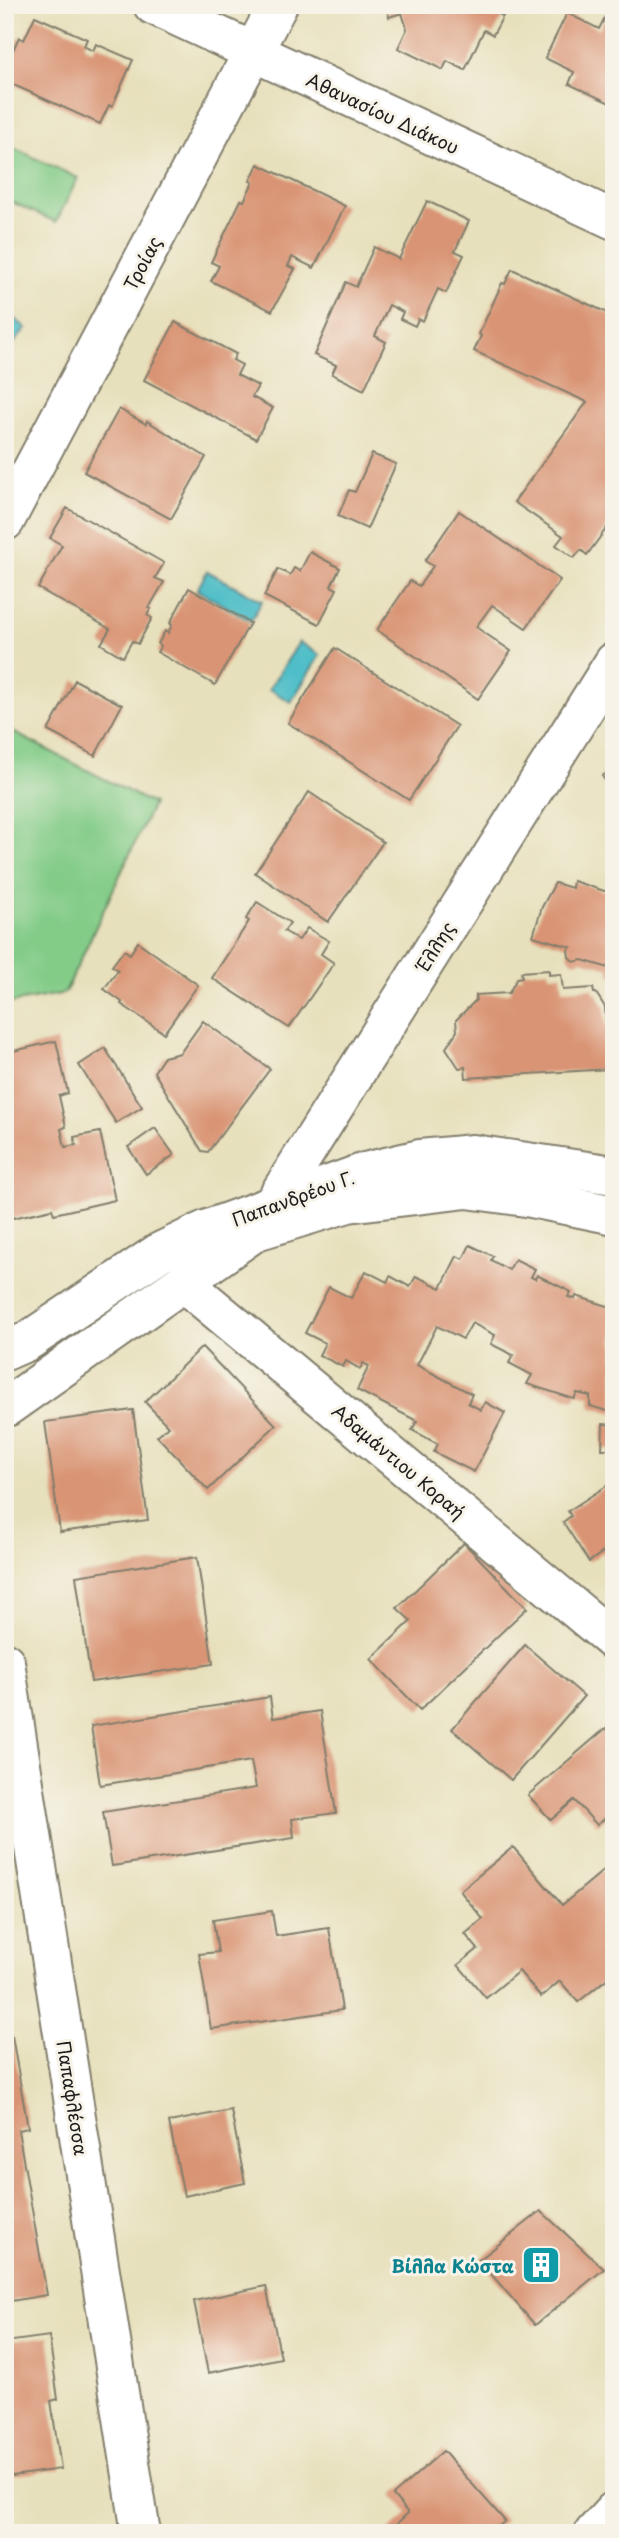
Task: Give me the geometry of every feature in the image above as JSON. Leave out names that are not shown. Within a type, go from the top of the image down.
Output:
[{"type":"street","name":"Αθανασίου Διάκου","points":[[153,5],[614,220]]},
{"type":"street","name":"Τροίας","points":[[5,522],[278,5]]},
{"type":"street","name":"Έλλης","points":[[264,1218],[614,662]]},
{"type":"street","name":"Παπανδρέου Γ.","points":[[14,1393],[184,1283],[264,1218],[365,1172],[419,1159],[473,1154],[614,1175]]},
{"type":"street","name":"Παπανδρέου Γ.","points":[[5,1351],[28,1342],[160,1252],[208,1229],[348,1203],[467,1189],[526,1197],[614,1215]]},
{"type":"street","name":"Αδαμάντιου Κοραή","points":[[184,1283],[614,1641]]},
{"type":"street","name":"Παπαφλέσσα","points":[[5,1662],[141,2533]]},
{"type":"street","points":[[594,2533],[614,2511]]},
{"type":"green space","points":[[5,144],[78,178],[56,222],[5,199]]},
{"type":"green space","points":[[5,728],[153,804],[65,993],[5,1004]]},
{"type":"water","points":[[5,311],[26,328],[5,354]]},
{"type":"water","points":[[207,571],[262,601],[251,621],[197,590]]},
{"type":"water","points":[[299,642],[320,655],[291,702],[269,689]]},
{"type":"building","points":[[386,5],[479,5],[503,16],[493,35],[484,30],[465,70],[447,61],[443,70],[398,48],[407,29],[402,13],[389,17]]},
{"type":"building","points":[[611,5],[614,5],[614,105],[569,84],[574,72],[545,58],[567,13],[599,29]]},
{"type":"building","points":[[35,16],[87,39],[84,46],[93,51],[96,44],[133,60],[112,107],[109,105],[100,124],[5,81],[5,67],[19,37],[24,40]]},
{"type":"building","points":[[258,164],[345,206],[314,268],[292,257],[288,266],[295,269],[272,311],[211,281],[219,266],[211,262],[241,200],[244,201]]},
{"type":"building","points":[[427,201],[469,221],[455,251],[464,255],[446,293],[438,289],[423,321],[418,319],[415,326],[400,319],[403,312],[389,305],[375,336],[386,342],[364,390],[332,374],[336,365],[314,355],[346,282],[356,287],[374,247],[399,259]]},
{"type":"building","points":[[512,269],[614,316],[614,518],[587,555],[581,550],[574,558],[556,545],[563,536],[514,502],[587,402],[474,351],[502,283],[505,284]]},
{"type":"building","points":[[175,322],[236,354],[233,360],[242,365],[237,375],[258,386],[252,397],[273,408],[256,439],[144,380]]},
{"type":"building","points":[[119,409],[146,424],[147,421],[206,457],[171,519],[84,472]]},
{"type":"building","points":[[372,454],[396,464],[367,529],[338,516],[349,490],[355,492]]},
{"type":"building","points":[[67,508],[164,563],[155,578],[164,582],[149,608],[151,609],[147,615],[152,618],[138,644],[132,641],[123,657],[101,644],[110,629],[38,588],[62,545],[50,538]]},
{"type":"building","points":[[459,511],[560,580],[526,628],[492,605],[476,627],[511,651],[478,699],[377,630],[410,581],[419,586],[433,566],[425,561]]},
{"type":"building","points":[[310,552],[340,568],[331,586],[337,589],[319,624],[264,596],[278,569],[290,575],[294,568],[300,571]]},
{"type":"building","points":[[189,588],[250,623],[215,685],[157,652],[161,646],[158,644],[165,631],[168,633],[172,625],[170,623]]},
{"type":"building","points":[[335,648],[457,726],[409,800],[288,723]]},
{"type":"building","points":[[75,680],[122,705],[95,756],[48,731]]},
{"type":"building","points":[[614,769],[614,793],[602,776]]},
{"type":"building","points":[[309,792],[383,842],[328,922],[255,873]]},
{"type":"building","points":[[573,881],[614,894],[614,978],[609,968],[582,960],[574,962],[569,957],[568,950],[571,947],[533,936],[542,907],[555,883],[572,888]]},
{"type":"building","points":[[257,902],[290,923],[284,931],[299,940],[307,928],[329,941],[321,954],[334,963],[289,1028],[212,978],[249,921],[246,919]]},
{"type":"building","points":[[138,942],[198,985],[164,1033],[104,989],[118,970],[112,966],[124,950],[130,954]]},
{"type":"building","points":[[549,970],[549,975],[561,974],[563,990],[593,988],[605,1007],[606,1025],[614,1024],[614,1062],[609,1063],[609,1069],[466,1078],[465,1067],[459,1068],[446,1048],[457,1031],[456,1020],[476,1000],[476,995],[509,993],[517,978],[522,977],[521,972]]},
{"type":"building","points":[[203,1021],[270,1069],[208,1152],[202,1151],[154,1072],[164,1057],[180,1053]]},
{"type":"building","points":[[56,1041],[68,1093],[59,1096],[66,1127],[61,1129],[65,1147],[76,1145],[74,1137],[100,1132],[115,1200],[54,1214],[52,1209],[13,1218],[9,1205],[5,1206],[5,1053]]},
{"type":"building","points":[[105,1048],[142,1107],[116,1123],[79,1065]]},
{"type":"building","points":[[155,1128],[174,1155],[146,1174],[128,1147]]},
{"type":"building","points":[[470,1245],[493,1256],[491,1260],[509,1270],[515,1259],[535,1269],[531,1277],[535,1279],[537,1275],[571,1292],[568,1297],[575,1299],[576,1296],[614,1308],[614,1413],[590,1406],[590,1396],[577,1393],[574,1399],[527,1384],[532,1375],[509,1363],[513,1355],[491,1344],[495,1335],[472,1323],[463,1339],[437,1326],[417,1365],[472,1394],[468,1403],[481,1410],[485,1402],[505,1413],[474,1472],[434,1452],[438,1444],[412,1430],[417,1421],[357,1390],[369,1366],[363,1363],[360,1369],[346,1361],[343,1367],[319,1355],[325,1343],[305,1333],[329,1287],[351,1298],[366,1271],[387,1282],[390,1276],[410,1287],[416,1276],[441,1288],[457,1256],[463,1259]]},
{"type":"building","points":[[202,1347],[276,1425],[208,1490],[157,1436],[168,1426],[145,1402]]},
{"type":"building","points":[[133,1410],[148,1520],[60,1532],[45,1422]]},
{"type":"building","points":[[603,1424],[614,1425],[614,1449],[602,1449]]},
{"type":"building","points":[[614,1481],[614,1563],[609,1561],[603,1552],[589,1562],[563,1522],[571,1516],[568,1511]]},
{"type":"building","points":[[464,1543],[527,1608],[420,1710],[371,1659],[411,1621],[397,1608]]},
{"type":"building","points":[[197,1557],[213,1664],[91,1682],[76,1576]]},
{"type":"building","points":[[525,1645],[584,1696],[511,1780],[452,1729]]},
{"type":"building","points":[[270,1697],[273,1718],[320,1711],[336,1813],[292,1819],[294,1838],[112,1866],[103,1812],[256,1788],[251,1761],[100,1785],[91,1726]]},
{"type":"building","points":[[606,1728],[614,1738],[614,1811],[597,1825],[574,1800],[551,1820],[528,1795]]},
{"type":"building","points":[[513,1847],[562,1905],[604,1870],[614,1882],[614,1973],[578,2002],[560,1981],[541,1997],[519,1971],[486,1998],[458,1965],[478,1949],[465,1934],[483,1919],[460,1891]]},
{"type":"building","points":[[272,1911],[276,1936],[329,1928],[342,2010],[211,2029],[199,1954],[218,1952],[213,1920]]},
{"type":"building","points":[[5,1954],[14,1998],[5,2000]]},
{"type":"building","points":[[12,2036],[28,2128],[18,2130],[47,2295],[5,2302],[5,2038]]},
{"type":"building","points":[[231,2110],[245,2183],[184,2196],[169,2122]]},
{"type":"building","name":"Βίλλα Κώστα","points":[[541,2211],[604,2269],[535,2325],[479,2260]]},
{"type":"building","points":[[266,2286],[281,2358],[208,2373],[194,2301]]},
{"type":"building","points":[[49,2336],[58,2399],[51,2401],[61,2469],[5,2477],[5,2342]]},
{"type":"building","points":[[443,2451],[505,2521],[491,2533],[387,2533],[408,2513],[393,2495]]},
{"type":"place","name":"Βίλλα Κώστα","points":[[541,2265]]}]
